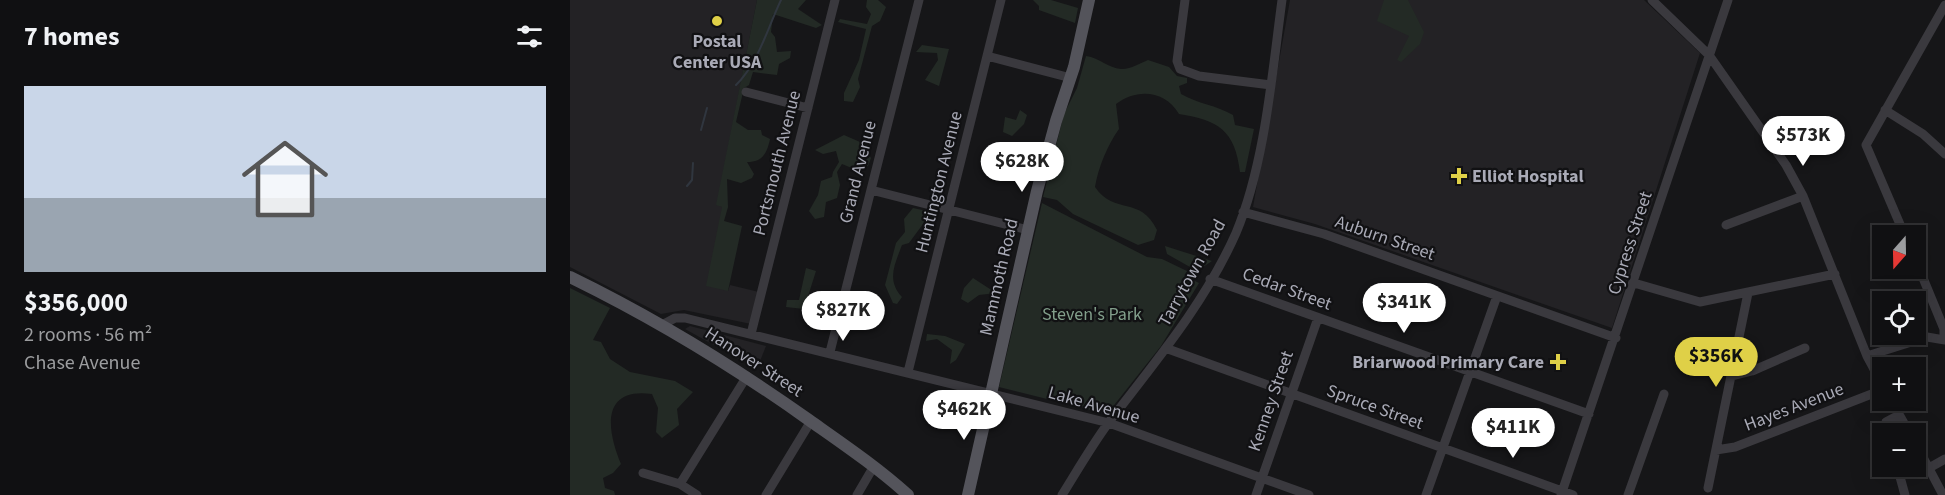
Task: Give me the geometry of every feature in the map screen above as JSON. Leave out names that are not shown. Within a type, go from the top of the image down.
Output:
[{"type":"main road","name":"Mammoth Road","points":[[968,495],[1049,144],[1071,78],[1089,0]]},
{"type":"main road","name":"Hanover Street","points":[[570,277],[667,328],[747,376],[874,466],[908,495]]},
{"type":"street","name":"Portsmouth Avenue","points":[[751,334],[835,0]]},
{"type":"street","name":"Grand Avenue","points":[[830,352],[919,0]]},
{"type":"street","name":"Huntington Avenue","points":[[908,372],[1002,0]]},
{"type":"street","points":[[1185,0],[1177,61],[1180,69],[1199,76],[1271,85]]},
{"type":"street","name":"Tarrytown Road","points":[[1062,495],[1108,423],[1167,349],[1229,247],[1244,212],[1271,85],[1282,0]]},
{"type":"street","points":[[1652,0],[1709,55],[1786,165],[1803,196],[1872,365]]},
{"type":"street","name":"Cypress Street","points":[[1562,493],[1728,0]]},
{"type":"street","points":[[1900,225],[1866,145],[1945,5]]},
{"type":"street","points":[[987,56],[1071,78]]},
{"type":"street","points":[[746,92],[808,108]]},
{"type":"street","points":[[1885,110],[1923,134],[1945,154]]},
{"type":"street","points":[[871,190],[1028,230]]},
{"type":"street","points":[[1726,225],[1803,196]]},
{"type":"street","name":"Auburn Street","points":[[1244,212],[1324,234],[1616,338]]},
{"type":"street","points":[[1634,283],[1700,302],[1835,274]]},
{"type":"street","name":"Cedar Street","points":[[1210,279],[1589,414]]},
{"type":"street","points":[[1867,356],[1927,337],[1944,340],[1944,329],[1923,279]]},
{"type":"street","points":[[1707,488],[1748,293]]},
{"type":"street","points":[[1426,495],[1497,296]]},
{"type":"street","name":"Kenney Street","points":[[1256,495],[1318,318]]},
{"type":"street","name":"Lake Avenue","points":[[667,328],[691,319],[1108,423],[1310,495]]},
{"type":"street","points":[[1732,376],[1752,371],[1805,348]]},
{"type":"street","name":"Spruce Street","points":[[1167,349],[1562,493],[1573,495]]},
{"type":"street","points":[[680,484],[747,376]]},
{"type":"street","points":[[1628,495],[1665,394]]},
{"type":"street","name":"Hayes Avenue","points":[[1716,450],[1735,447],[1872,394]]},
{"type":"street","points":[[1897,411],[1904,423]]},
{"type":"street","points":[[1886,423],[1899,415]]},
{"type":"street","points":[[766,495],[811,421]]},
{"type":"street","points":[[1929,468],[1945,459]]},
{"type":"street","points":[[1926,462],[1943,495]]},
{"type":"street","points":[[857,495],[874,466]]},
{"type":"street","points":[[643,473],[680,484],[697,495]]},
{"type":"street","points":[[1900,477],[1905,495]]},
{"type":"shaded area","points":[[570,0],[757,0],[717,204],[722,207],[728,291],[730,285],[763,293],[756,325],[684,310],[661,314],[570,267]]},
{"type":"shaded area","name":"Elliot Hospital","points":[[1290,0],[1644,0],[1700,53],[1612,328],[1315,224],[1253,207]]},
{"type":"shaded area","points":[[690,326],[766,346],[757,369],[685,329]]},
{"type":"green space","points":[[757,0],[806,0],[798,9],[822,25],[816,28],[773,14],[771,32],[775,37],[777,52],[791,51],[790,58],[779,64],[777,75],[753,72],[749,85],[744,88],[736,122],[748,130],[761,130],[762,135],[770,139],[761,158],[747,162],[754,174],[752,178],[741,183],[727,179],[728,207],[724,221],[742,226],[728,291],[706,286],[722,207],[716,205]]},
{"type":"green space","points":[[867,0],[878,0],[886,7],[880,21],[872,26],[858,79],[860,87],[853,102],[844,101],[844,93],[859,60],[866,29],[838,22],[840,19],[867,24],[871,14],[866,7]]},
{"type":"green space","points":[[1033,0],[1051,0],[1078,8],[1075,23],[1039,10],[1039,6]]},
{"type":"green space","points":[[1384,0],[1408,0],[1424,32],[1420,44],[1401,62],[1397,60],[1409,36],[1377,21]]},
{"type":"green space","points":[[922,45],[949,49],[939,86],[925,80],[938,60],[937,53],[916,52]]},
{"type":"green space","points":[[1086,56],[1121,69],[1148,60],[1169,67],[1177,76],[1187,78],[1187,83],[1179,86],[1181,94],[1233,115],[1235,125],[1254,129],[1245,172],[1240,172],[1238,158],[1229,137],[1214,124],[1193,116],[1179,114],[1166,100],[1158,96],[1141,94],[1133,95],[1116,104],[1119,129],[1104,156],[1095,187],[1111,201],[1135,209],[1150,219],[1157,230],[1154,240],[1138,245],[1073,214],[1057,200],[1043,197],[1064,114],[1077,88]]},
{"type":"green space","points":[[1020,110],[1027,115],[1024,124],[1012,136],[1003,132],[1005,117],[1016,120]]},
{"type":"green space","points":[[844,135],[860,142],[871,158],[868,166],[859,171],[842,164],[837,172],[840,185],[837,198],[826,202],[824,217],[815,219],[809,211],[818,195],[821,181],[832,177],[839,162],[836,151],[823,154],[815,150]]},
{"type":"green space","name":"Steven's Park","points":[[1042,203],[1147,257],[1162,259],[1187,271],[1185,276],[1199,283],[1161,346],[1107,414],[999,387]]},
{"type":"green space","points":[[913,208],[936,213],[936,222],[923,224],[909,243],[902,245],[893,272],[894,284],[902,297],[897,304],[893,303],[885,285],[896,243],[905,232],[904,219]]},
{"type":"green space","points":[[1165,246],[1212,261],[1197,271],[1167,254]]},
{"type":"green space","points":[[806,268],[816,271],[804,309],[786,307],[787,300],[799,300]]},
{"type":"green space","points":[[973,278],[996,293],[979,295],[968,303],[961,299],[964,288]]},
{"type":"green space","points":[[570,288],[610,308],[593,340],[601,342],[610,359],[630,372],[675,381],[693,392],[677,409],[679,425],[662,438],[656,432],[658,408],[652,394],[623,397],[616,404],[611,426],[621,464],[613,473],[603,478],[605,488],[614,491],[615,495],[570,495]]},
{"type":"green space","points":[[927,334],[945,336],[965,344],[956,360],[950,364],[952,350],[937,339],[926,341]]},
{"type":"waterway","points":[[736,85],[757,56],[781,0]]},
{"type":"waterway","points":[[701,130],[707,108]]},
{"type":"waterway","points":[[687,186],[692,180],[693,163]]},
{"type":"place","name":"Postal Center USA","points":[[717,21]]},
{"type":"place","name":"Elliot Hospital","points":[[1459,176]]},
{"type":"place","name":"Briarwood Primary Care","points":[[1558,362]]}]
